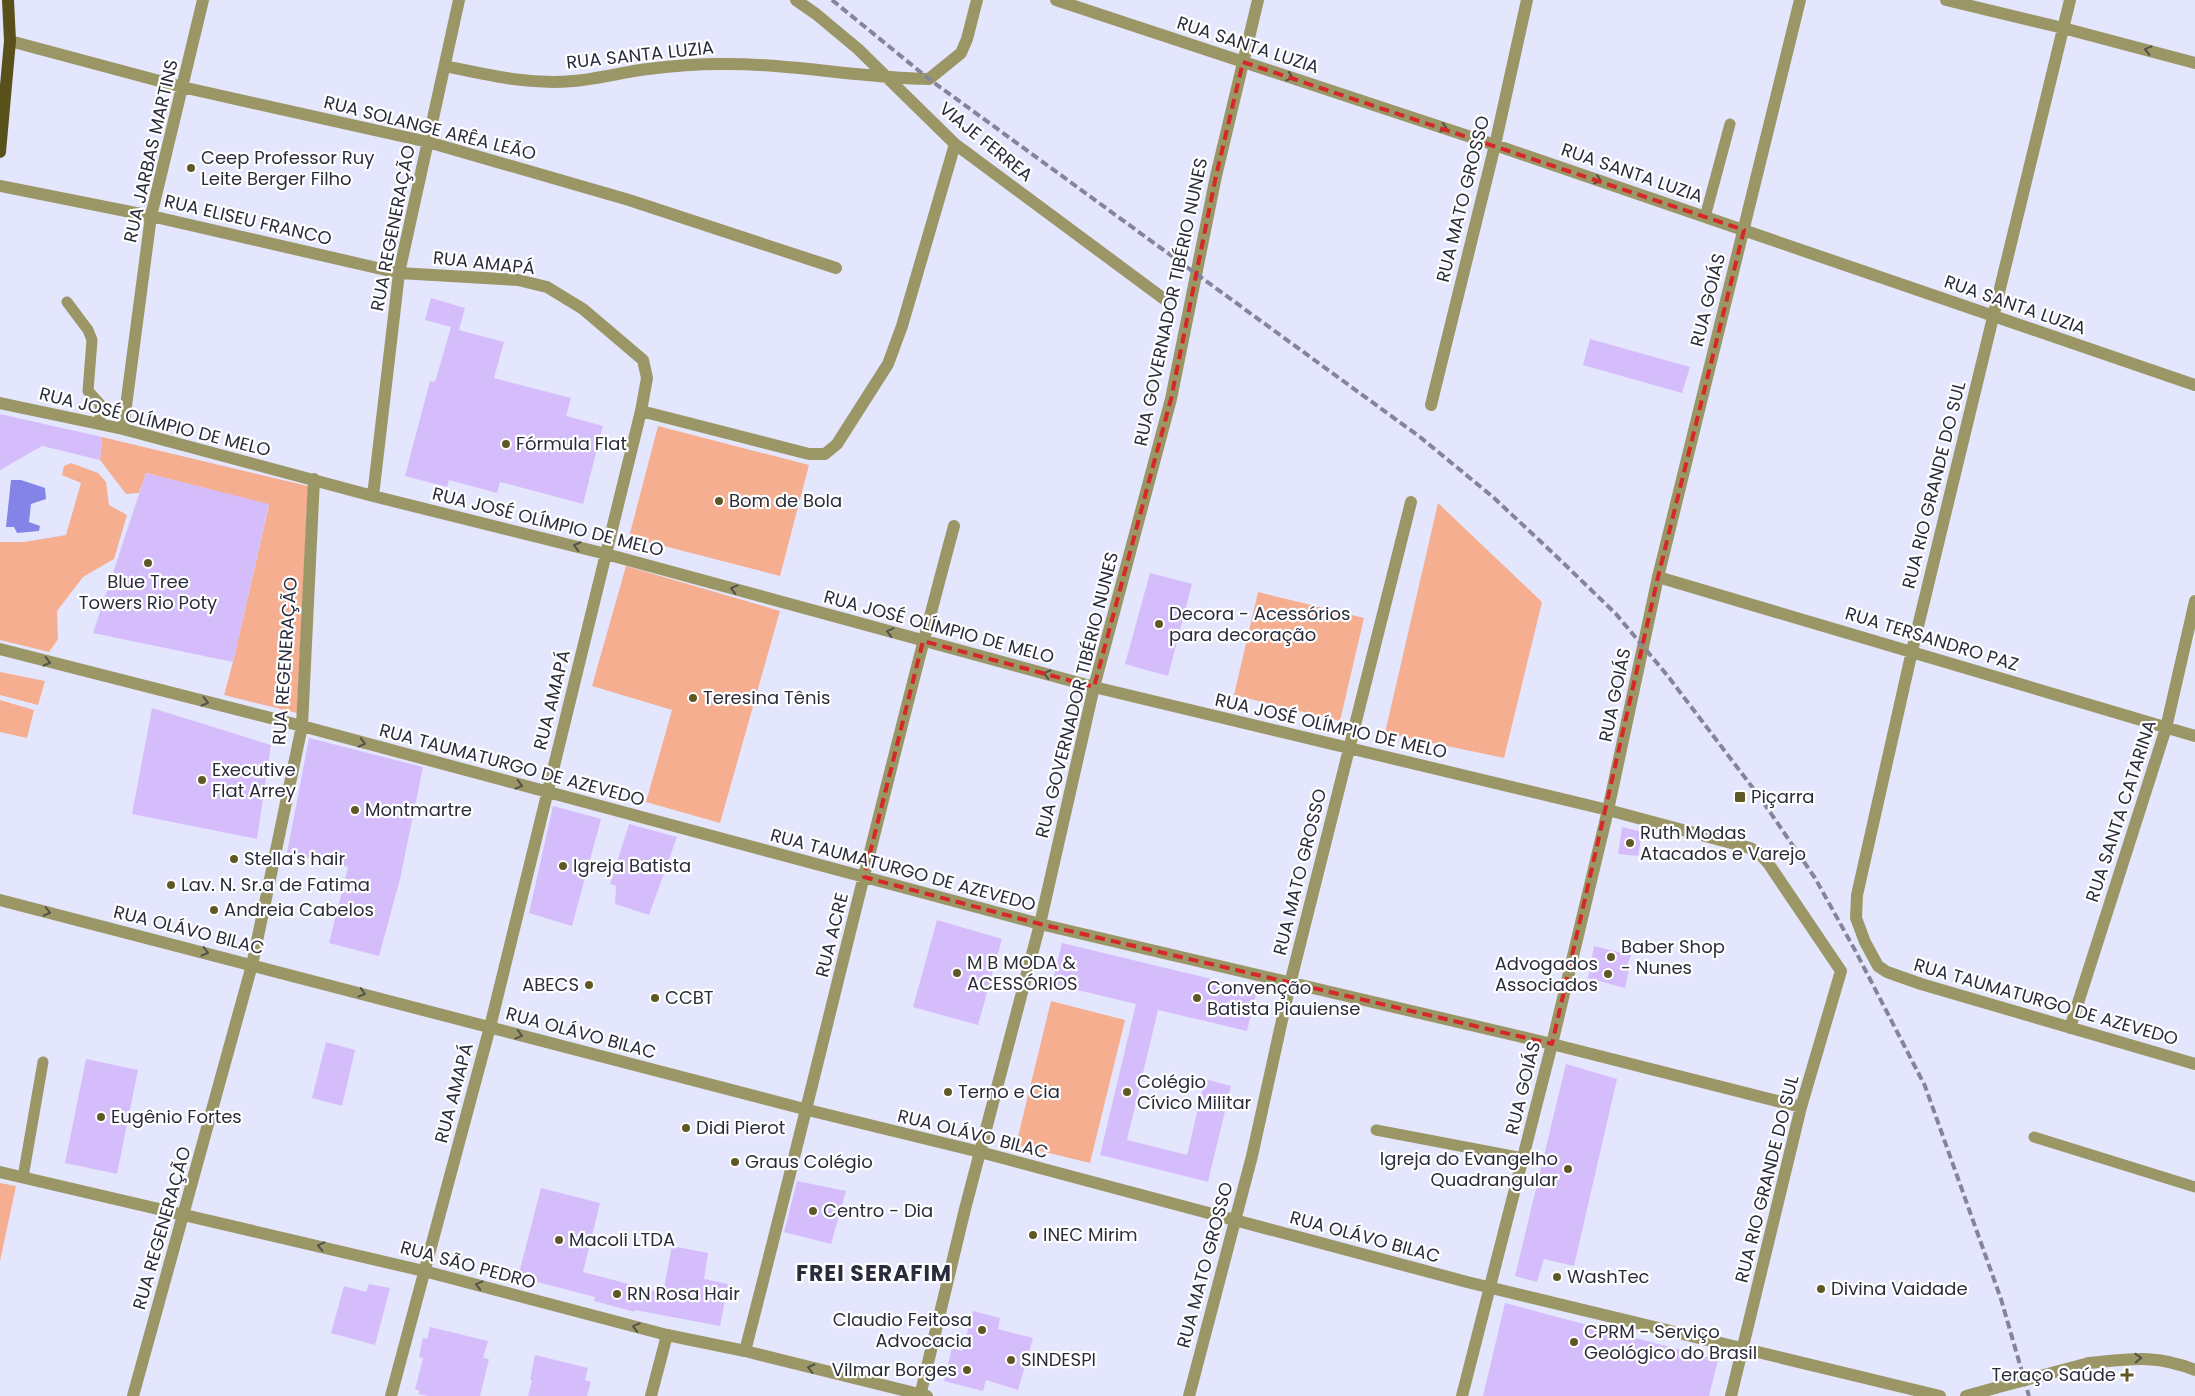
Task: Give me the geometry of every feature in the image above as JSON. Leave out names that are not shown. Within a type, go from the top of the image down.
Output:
[{"type":"main road","points":[[0,152],[10,41],[8,0]]},
{"type":"street","name":"RUA JARBAS MARTINS","points":[[123,429],[151,216],[204,0]]},
{"type":"street","name":"RUA REGENERAÇÃO","points":[[373,496],[399,273],[459,0]]},
{"type":"street","name":"VIAJE FERREA","points":[[796,0],[858,49],[955,144],[1164,299]]},
{"type":"street","name":"RUA SANTA LUZIA","points":[[445,66],[511,80],[540,82],[573,81],[648,69],[720,64],[808,68],[887,78],[929,79],[961,53],[967,39],[977,0]]},
{"type":"street","name":"RUA SANTA LUZIA","points":[[1056,0],[1495,145],[2195,385]]},
{"type":"street","name":"RUA GOVERNADOR TIBÉRIO NUNES","points":[[923,1395],[980,1152],[1040,924],[1094,687],[1172,399],[1216,176],[1258,0]]},
{"type":"street","name":"RUA MATO GROSSO","points":[[1431,405],[1495,145],[1527,0]]},
{"type":"street","name":"RUA GOIÁS","points":[[1462,1396],[1552,1044],[1608,810],[1658,576],[1800,0]]},
{"type":"street","points":[[1946,0],[2063,28],[2195,63]]},
{"type":"street","name":"RUA RIO GRANDE DO SUL","points":[[1887,972],[1878,966],[1862,936],[1856,918],[1857,895],[1912,652],[2070,0]]},
{"type":"street","name":"RUA SOLANGE ARÊA LEÃO","points":[[10,41],[182,87],[428,142],[629,200],[836,268]]},
{"type":"street","points":[[641,411],[817,456],[825,454],[837,444],[888,364],[902,326],[955,144]]},
{"type":"street","name":"RUA ELISEU FRANCO","points":[[0,186],[151,216],[399,273]]},
{"type":"street","name":"RUA AMAPÁ","points":[[390,1396],[490,1027],[641,411],[647,378],[642,360],[583,309],[547,287],[518,280],[399,273]]},
{"type":"street","name":"RUA JOSÉ OLÍMPIO DE MELO","points":[[0,403],[123,429],[373,496],[606,554],[1094,687],[1608,810],[1750,848],[1760,854],[1768,863],[1841,972]]},
{"type":"street","name":"RUA REGENERAÇÃO","points":[[133,1396],[185,1214],[252,965],[302,726],[314,479]]},
{"type":"street","name":"RUA MATO GROSSO","points":[[1189,1396],[1233,1220],[1252,1156],[1290,984],[1411,502]]},
{"type":"street","name":"RUA ACRE","points":[[745,1351],[808,1110],[923,641],[954,526]]},
{"type":"street","name":"RUA TERSANDRO PAZ","points":[[1658,576],[2195,736]]},
{"type":"street","name":"RUA SANTA CATARINA","points":[[2070,1028],[2166,728],[2195,601]]},
{"type":"street","name":"RUA TAUMATURGO DE AZEVEDO","points":[[0,650],[302,726],[1040,924],[1552,1044],[1801,1107]]},
{"type":"street","name":"RUA OLÁVO BILAC","points":[[0,900],[808,1110],[980,1152],[1490,1287],[1940,1396]]},
{"type":"street","name":"RUA RIO GRANDE DO SUL","points":[[1731,1396],[1801,1107],[1841,972]]},
{"type":"street","name":"RUA TAUMATURGO DE AZEVEDO","points":[[1887,972],[2195,1064]]},
{"type":"street","name":"RUA SÃO PEDRO","points":[[0,1172],[424,1271],[667,1335],[745,1351],[923,1395]]},
{"type":"street","points":[[651,1396],[667,1335]]},
{"type":"street","points":[[1966,1396],[2089,1363],[2141,1357],[2165,1360],[2195,1370]]},
{"type":"lane","points":[[1706,217],[1730,124]]},
{"type":"lane","points":[[68,302],[88,330],[92,340],[88,390],[100,404],[100,424]]},
{"type":"lane","points":[[23,1177],[43,1062]]},
{"type":"lane","points":[[1376,1130],[1523,1158]]},
{"type":"lane","points":[[2034,1137],[2195,1187]]},
{"type":"highlighted area","points":[[1243,62],[1744,230],[1658,577],[1552,1044],[1040,924],[864,877],[923,641],[1094,687],[1171,399],[1216,176]]},
{"type":"shaded area","name":"Bom de Bola","points":[[658,426],[809,465],[780,576],[629,537]]},
{"type":"shaded area","points":[[102,437],[308,486],[297,713],[224,695],[269,505],[146,473],[139,493],[126,494],[100,460]]},
{"type":"shaded area","points":[[71,463],[98,473],[106,482],[109,505],[127,515],[114,559],[83,577],[57,611],[58,639],[49,652],[0,640],[0,542],[24,542],[66,535],[81,483],[62,475],[64,466]]},
{"type":"shaded area","points":[[11,480],[21,480],[45,488],[46,499],[31,504],[29,522],[40,526],[39,531],[17,533],[14,527],[6,527]]},
{"type":"shaded area","points":[[1438,503],[1542,602],[1504,758],[1385,733]]},
{"type":"shaded area","name":"Teresina Tênis","points":[[626,566],[780,611],[720,823],[646,802],[672,710],[592,686]]},
{"type":"shaded area","points":[[1258,592],[1364,618],[1340,721],[1234,695]]},
{"type":"shaded area","points":[[0,672],[45,681],[38,705],[0,695]]},
{"type":"shaded area","points":[[0,700],[34,710],[27,738],[0,732]]},
{"type":"shaded area","points":[[1051,1001],[1125,1020],[1090,1163],[1016,1145]]},
{"type":"shaded area","points":[[0,1183],[16,1186],[0,1261]]},
{"type":"building","name":"Fórmula Flat","points":[[431,298],[465,308],[459,330],[504,342],[494,378],[571,398],[566,416],[603,426],[583,504],[500,482],[497,493],[449,480],[447,487],[405,476],[430,381],[435,382],[451,327],[425,320]]},
{"type":"building","points":[[1590,339],[1690,367],[1682,393],[1583,365]]},
{"type":"building","points":[[0,414],[102,437],[100,460],[42,446],[0,470]]},
{"type":"building","points":[[146,473],[269,504],[233,662],[93,633]]},
{"type":"building","name":"Decora - Acessórios para decoração","points":[[1150,573],[1192,584],[1168,676],[1125,664]]},
{"type":"building","name":"Executive Flat Arrey","points":[[152,708],[271,745],[257,839],[132,814]]},
{"type":"building","name":"Montmartre","points":[[309,738],[423,767],[400,879],[379,956],[329,943],[348,867],[287,853]]},
{"type":"building","name":"Igreja Batista","points":[[553,806],[601,819],[572,926],[529,913]]},
{"type":"building","points":[[629,824],[677,837],[649,915],[615,904],[616,886],[610,884]]},
{"type":"building","name":"Ruth Modas Atacados e Varejo","points":[[1622,827],[1642,832],[1638,856],[1618,854]]},
{"type":"building","name":"M B MODA & ACESSÓRIOS","points":[[937,920],[1002,939],[978,1025],[913,1007]]},
{"type":"building","points":[[1062,943],[1257,990],[1247,1031],[1158,1010],[1127,1140],[1187,1155],[1205,1079],[1231,1086],[1208,1182],[1100,1155],[1136,1004],[1052,984]]},
{"type":"building","points":[[1594,946],[1631,955],[1626,969],[1629,970],[1625,988],[1588,978]]},
{"type":"building","points":[[326,1042],[355,1050],[342,1106],[312,1098]]},
{"type":"building","name":"Eugênio Fortes","points":[[86,1059],[138,1070],[117,1174],[65,1163]]},
{"type":"building","name":"Igreja do Evangelho Quadrangular","points":[[1566,1064],[1617,1079],[1574,1266],[1544,1259],[1537,1282],[1515,1276]]},
{"type":"building","name":"Centro - Dia","points":[[797,1181],[846,1191],[831,1244],[784,1232]]},
{"type":"building","points":[[541,1188],[600,1203],[583,1272],[663,1293],[672,1246],[708,1253],[704,1279],[728,1284],[720,1326],[635,1310],[635,1312],[594,1301],[595,1297],[518,1277]]},
{"type":"building","points":[[369,1284],[390,1288],[375,1345],[331,1333],[344,1286],[366,1292]]},
{"type":"building","name":"CPRM - Serviço Geológico do Brasil","points":[[1505,1303],[1718,1360],[1709,1396],[1483,1396]]},
{"type":"building","points":[[973,1311],[1000,1318],[998,1329],[1033,1338],[1018,1390],[986,1380],[983,1391],[944,1381],[952,1348],[962,1351]]},
{"type":"building","points":[[430,1327],[488,1341],[483,1358],[489,1359],[480,1396],[428,1396],[419,1394],[419,1390],[415,1390],[423,1358],[419,1357],[423,1338],[427,1339]]},
{"type":"building","points":[[535,1355],[588,1368],[585,1380],[591,1382],[587,1396],[528,1396]]},
{"type":"railway","points":[[832,0],[929,79],[1420,437],[1493,497],[1616,614],[1667,675],[1759,796],[1815,878],[1856,952],[1925,1086],[2001,1299],[2029,1396]]},
{"type":"place","name":"Ceep Professor Ruy Leite Berger Filho","points":[[191,168]]},
{"type":"place","name":"Fórmula Flat","points":[[506,444]]},
{"type":"place","name":"Bom de Bola","points":[[719,501]]},
{"type":"place","name":"Blue Tree Towers Rio Poty","points":[[148,563]]},
{"type":"place","name":"Decora - Acessórios para decoração","points":[[1159,624]]},
{"type":"place","name":"Teresina Tênis","points":[[693,698]]},
{"type":"place","name":"Executive Flat Arrey","points":[[202,780]]},
{"type":"place","name":"Piçarra","points":[[1740,797]]},
{"type":"place","name":"Montmartre","points":[[355,810]]},
{"type":"place","name":"Ruth Modas Atacados e Varejo","points":[[1630,843]]},
{"type":"place","name":"Stella's hair","points":[[234,859]]},
{"type":"place","name":"Igreja Batista","points":[[563,866]]},
{"type":"place","name":"Lav. N. Sr.a de Fatima","points":[[171,885]]},
{"type":"place","name":"Andreia Cabelos","points":[[214,910]]},
{"type":"place","name":"Baber Shop - Nunes","points":[[1611,957]]},
{"type":"place","name":"M B MODA & ACESSÓRIOS","points":[[957,973]]},
{"type":"place","name":"Advogados Associados","points":[[1608,974]]},
{"type":"place","name":"ABECS","points":[[589,985]]},
{"type":"place","name":"CCBT","points":[[655,998]]},
{"type":"place","name":"Convenção Batista Piauiense","points":[[1197,998]]},
{"type":"place","name":"Terno e Cia","points":[[948,1092]]},
{"type":"place","name":"Colégio Cívico Militar","points":[[1127,1092]]},
{"type":"place","name":"Eugênio Fortes","points":[[101,1117]]},
{"type":"place","name":"Didi Pierot","points":[[686,1128]]},
{"type":"place","name":"Graus Colégio","points":[[735,1162]]},
{"type":"place","name":"Igreja do Evangelho Quadrangular","points":[[1568,1169]]},
{"type":"place","name":"Centro - Dia","points":[[813,1211]]},
{"type":"place","name":"INEC Mirim","points":[[1033,1235]]},
{"type":"place","name":"Macoli LTDA","points":[[559,1240]]},
{"type":"place","name":"WashTec","points":[[1557,1277]]},
{"type":"place","name":"Divina Vaidade","points":[[1821,1289]]},
{"type":"place","name":"RN Rosa Hair","points":[[617,1294]]},
{"type":"place","name":"Claudio Feitosa Advocacia","points":[[982,1330]]},
{"type":"place","name":"CPRM - Serviço Geológico do Brasil","points":[[1574,1342]]},
{"type":"place","name":"SINDESPI","points":[[1011,1360]]},
{"type":"place","name":"Vilmar Borges","points":[[967,1370]]},
{"type":"place","name":"Teraço Saúde","points":[[2127,1375]]},
{"type":"district","name":"FREI SERAFIM","points":[[874,1273]]}]
